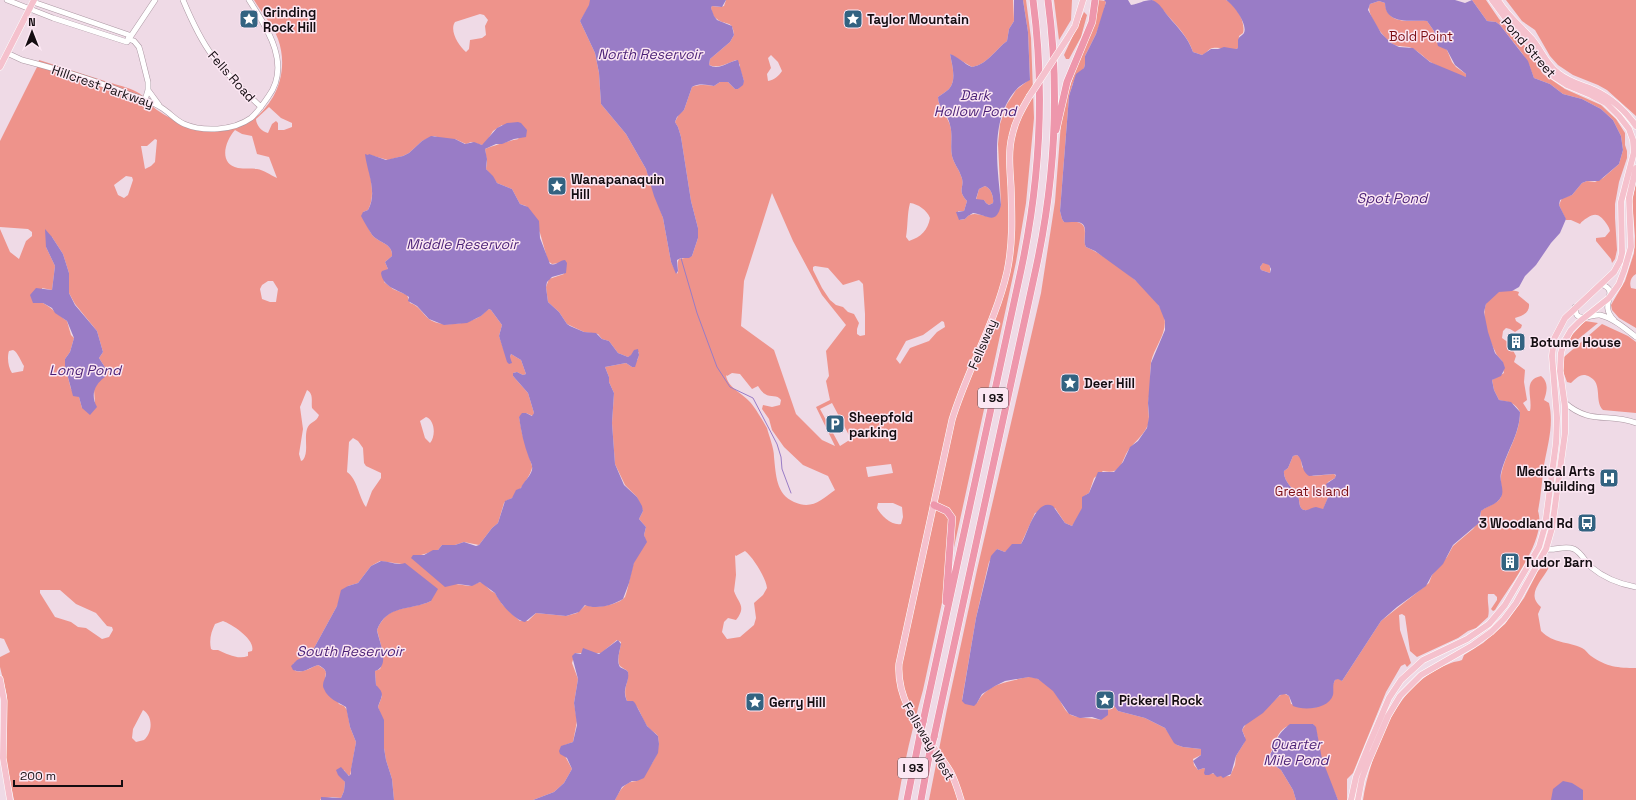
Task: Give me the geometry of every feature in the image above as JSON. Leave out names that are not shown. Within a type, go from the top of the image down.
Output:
[{"type":"highway","name":"I 93","points":[[907,800],[922,722],[1023,264],[1033,206],[1039,153],[1040,101],[1038,49],[1033,0]]},
{"type":"highway","name":"I 93","points":[[921,800],[930,751],[1039,255],[1048,203],[1054,139],[1054,72],[1048,0]]},
{"type":"highway","points":[[1054,139],[1067,82],[1092,22],[1095,0]]},
{"type":"highway","points":[[934,505],[947,511],[952,518],[945,620]]},
{"type":"main road","name":"Fellsway","points":[[1078,18],[1079,0]]},
{"type":"main road","name":"Fellsway","points":[[899,682],[900,658],[957,404],[1002,294],[1011,238],[1011,143],[1016,121],[1074,30],[1083,0]]},
{"type":"main road","name":"Pond Street","points":[[1351,800],[1358,770],[1393,691],[1418,663],[1476,634],[1496,616],[1516,587],[1542,539],[1557,432],[1552,350],[1554,340],[1560,325],[1575,307],[1614,272],[1622,254],[1623,244],[1621,206],[1633,157],[1634,139],[1629,129],[1616,112],[1606,103],[1592,95],[1567,85],[1550,74],[1543,66],[1530,45],[1509,23],[1492,0]]},
{"type":"main road","name":"Pond Street","points":[[1498,0],[1512,19],[1533,40],[1546,62],[1554,70],[1566,78],[1605,96],[1636,125],[1629,129]]},
{"type":"main road","points":[[0,67],[32,3]]},
{"type":"main road","points":[[1358,800],[1362,779],[1367,765],[1389,713],[1400,696],[1421,675],[1486,636],[1504,619],[1526,587],[1546,549],[1552,531],[1565,437],[1566,420],[1560,371],[1562,350],[1570,332],[1609,298],[1622,278],[1629,256],[1631,239],[1629,198],[1636,168]]},
{"type":"main road","points":[[1447,648],[1451,658]]},
{"type":"main road","points":[[0,680],[4,701],[4,758],[10,800]]},
{"type":"main road","name":"Fellsway West","points":[[899,682],[908,710],[951,772],[961,800]]},
{"type":"main road","points":[[1393,691],[1400,696]]},
{"type":"street","points":[[6,0],[32,3],[53,18],[127,42],[155,0]]},
{"type":"street","name":"Fells Road","points":[[183,0],[212,56],[261,107]]},
{"type":"street","name":"Hillcrest Parkway","points":[[7,53],[22,60],[115,88],[159,106],[173,118],[196,128],[209,129],[236,125],[250,118],[261,107],[270,94],[276,78],[278,64],[275,48],[269,32],[249,0]]},
{"type":"street","points":[[128,39],[134,41],[139,47],[148,82],[148,90],[144,100]]},
{"type":"street","points":[[148,90],[159,106]]},
{"type":"street","points":[[1601,284],[1609,289],[1610,294],[1607,304],[1607,311],[1612,318],[1636,337]]},
{"type":"street","points":[[1575,307],[1578,316],[1601,315],[1621,326]]},
{"type":"street","points":[[1564,402],[1579,412],[1590,416],[1636,422]]},
{"type":"street","points":[[1546,549],[1564,547],[1574,549],[1590,566],[1604,576],[1621,584],[1636,587]]},
{"type":"green space","points":[[254,0],[590,0],[590,5],[580,21],[595,53],[599,73],[601,104],[626,134],[646,169],[663,218],[671,262],[677,274],[679,259],[692,256],[698,238],[698,228],[691,201],[681,137],[675,122],[679,114],[684,110],[692,87],[700,85],[714,86],[720,82],[728,82],[735,89],[738,89],[744,81],[740,65],[736,60],[719,66],[709,65],[710,59],[730,42],[734,35],[730,25],[715,17],[711,8],[712,6],[724,6],[726,0],[1013,0],[1014,21],[1009,29],[1007,41],[983,63],[972,67],[950,54],[953,81],[949,89],[938,97],[939,105],[950,125],[952,156],[962,180],[962,194],[967,201],[964,211],[958,211],[960,220],[965,219],[971,214],[993,217],[1001,205],[998,144],[1000,124],[1007,104],[1016,90],[1030,79],[1028,32],[1023,0],[1026,0],[1031,38],[1034,118],[1026,203],[1016,262],[898,800],[615,800],[626,784],[637,781],[646,771],[654,761],[658,749],[658,736],[645,723],[635,704],[627,701],[625,689],[628,680],[628,672],[620,666],[619,657],[621,642],[617,640],[601,653],[575,653],[572,663],[578,679],[574,703],[577,721],[573,742],[565,745],[565,756],[572,769],[564,783],[554,792],[533,800],[394,800],[392,779],[384,748],[384,724],[378,707],[382,696],[376,685],[375,671],[381,667],[383,653],[377,630],[387,615],[400,609],[431,601],[402,564],[380,561],[371,566],[358,583],[348,586],[313,650],[306,657],[293,664],[295,671],[304,671],[318,665],[324,669],[326,672],[325,679],[339,704],[344,706],[347,710],[350,727],[356,742],[350,776],[344,770],[337,772],[345,782],[344,791],[341,798],[332,797],[320,799],[321,800],[14,800],[6,760],[7,696],[0,667],[0,657],[10,652],[4,639],[0,638],[0,229],[10,252],[19,259],[26,241],[32,236],[32,232],[28,229],[0,227],[0,141],[37,67],[39,60],[134,90],[140,93],[157,110],[172,119],[187,125],[203,129],[219,130],[234,128],[249,122],[262,112],[273,97],[279,83],[282,69],[282,54],[276,34]],"holes":[[[480,14],[484,15],[488,20],[485,26],[486,35],[482,38],[470,40],[469,49],[466,52],[460,46],[454,34],[453,26],[455,22]],[[771,55],[778,62],[782,71],[776,78],[768,81],[767,74],[771,68],[768,58]],[[269,107],[281,118],[292,123],[292,127],[284,130],[278,130],[278,123],[276,121],[272,124],[268,133],[262,130],[257,124],[256,119]],[[502,125],[519,139],[485,149],[487,162],[486,169],[497,183],[512,189],[520,204],[526,206],[540,233],[548,261],[552,264],[559,263],[564,274],[549,279],[546,287],[548,302],[559,312],[567,324],[584,332],[598,334],[602,339],[609,341],[618,353],[628,357],[639,352],[638,359],[632,367],[626,363],[605,367],[614,393],[612,423],[615,464],[625,485],[637,497],[643,511],[639,519],[646,527],[644,535],[645,542],[634,562],[625,597],[622,600],[607,606],[595,607],[586,605],[577,613],[566,616],[536,613],[528,621],[520,621],[502,604],[495,593],[483,583],[480,582],[469,586],[456,584],[421,555],[438,550],[442,545],[455,545],[464,542],[479,545],[492,528],[498,523],[504,503],[512,498],[517,492],[532,469],[519,417],[526,413],[533,416],[534,413],[528,393],[513,376],[513,373],[517,372],[523,375],[526,374],[521,360],[511,354],[510,357],[505,353],[499,336],[502,325],[491,310],[489,309],[480,316],[468,322],[454,324],[434,322],[429,319],[418,307],[410,303],[407,295],[393,289],[384,282],[388,269],[385,262],[392,256],[392,252],[386,244],[371,234],[363,212],[368,210],[372,198],[372,185],[367,160],[370,155],[388,160],[403,156],[409,153],[422,141],[434,136],[444,139],[455,139],[466,144],[471,142],[482,145],[485,144],[493,131]],[[235,130],[242,134],[252,136],[257,154],[269,157],[277,178],[265,171],[232,166],[228,162],[225,152],[228,140]],[[155,139],[157,140],[155,162],[145,169],[141,146],[147,146]],[[126,176],[132,177],[133,180],[128,195],[124,198],[118,195],[114,185]],[[772,193],[793,241],[822,295],[846,325],[826,351],[829,376],[826,381],[830,400],[816,407],[835,446],[822,440],[796,414],[774,350],[741,326],[744,281]],[[910,203],[922,208],[927,212],[930,218],[926,229],[917,237],[909,241],[906,237]],[[52,237],[63,254],[69,273],[69,293],[75,304],[97,331],[103,352],[99,358],[106,369],[94,389],[95,403],[82,408],[79,397],[71,389],[65,366],[65,359],[70,352],[74,338],[71,335],[67,321],[43,303],[42,288],[52,290],[55,266],[46,247]],[[815,266],[828,268],[843,285],[859,280],[863,284],[865,335],[860,336],[857,334],[859,323],[854,314],[848,312],[843,307],[836,305],[830,300],[813,270],[813,267]],[[268,281],[273,281],[278,289],[276,302],[270,302],[262,299],[260,289],[262,285]],[[942,321],[944,322],[945,327],[937,332],[929,341],[910,348],[900,364],[896,359],[906,341],[923,335]],[[9,351],[15,351],[24,366],[23,371],[12,373],[8,356]],[[732,373],[740,374],[752,389],[758,386],[765,394],[781,400],[780,405],[772,407],[763,405],[762,409],[769,419],[772,430],[784,447],[803,465],[828,476],[835,490],[816,503],[806,505],[788,499],[780,489],[778,483],[773,450],[767,428],[752,404],[729,383],[726,375],[727,376]],[[307,390],[311,394],[312,408],[319,415],[307,429],[306,453],[305,457],[301,461],[299,454],[303,429],[300,407]],[[832,403],[851,439],[840,446],[820,409]],[[426,417],[431,421],[434,428],[430,443],[425,438],[420,421]],[[353,438],[358,441],[363,448],[364,463],[366,466],[381,473],[381,478],[372,491],[366,507],[351,475],[347,472],[349,442]],[[891,464],[893,473],[868,477],[866,467]],[[878,503],[893,503],[902,507],[903,517],[901,524],[891,522],[884,517],[877,508]],[[745,551],[759,568],[767,588],[763,595],[754,603],[756,618],[754,625],[740,637],[727,639],[722,632],[724,622],[728,618],[736,620],[741,611],[741,605],[734,591],[736,575],[735,555],[736,556]],[[40,590],[60,590],[76,604],[96,613],[107,626],[112,627],[113,630],[109,637],[102,639],[86,628],[78,627],[71,622],[55,617],[40,593]],[[223,621],[247,637],[252,647],[252,651],[248,652],[248,656],[240,657],[218,650],[213,650],[210,646],[211,633],[215,624]],[[143,710],[149,716],[151,724],[150,729],[144,740],[136,742],[132,738],[133,729]]]},
{"type":"green space","points":[[1054,0],[1072,0],[1071,20],[1059,40]]},
{"type":"green space","points":[[1098,0],[1106,1],[1103,15],[1096,34],[1085,56],[1084,68],[1073,83],[1069,96],[1060,211],[1064,222],[1077,222],[1083,225],[1086,247],[1106,258],[1129,275],[1150,294],[1163,313],[1165,326],[1151,362],[1148,404],[1149,422],[1143,433],[1128,450],[1120,466],[1116,470],[1108,472],[1103,471],[1094,478],[1089,493],[1084,498],[1082,509],[1072,526],[1065,523],[1055,508],[1035,513],[1021,544],[1016,545],[1005,552],[997,549],[989,562],[987,570],[976,618],[962,700],[977,703],[984,693],[993,687],[1022,678],[1033,677],[1043,682],[1053,690],[1068,713],[1071,715],[1101,720],[1106,704],[1100,697],[1102,695],[1106,695],[1118,711],[1145,718],[1165,728],[1177,745],[1201,749],[1201,755],[1193,759],[1194,765],[1198,770],[1204,768],[1205,772],[1230,776],[1235,765],[1236,756],[1244,743],[1245,737],[1242,730],[1246,724],[1283,693],[1289,696],[1291,704],[1299,706],[1311,708],[1319,706],[1323,703],[1333,692],[1332,686],[1335,680],[1338,678],[1342,681],[1381,621],[1429,583],[1432,575],[1447,557],[1453,546],[1473,529],[1480,520],[1481,511],[1501,497],[1501,474],[1516,435],[1520,412],[1514,404],[1499,400],[1494,390],[1492,380],[1504,373],[1503,365],[1488,335],[1484,317],[1487,301],[1493,295],[1501,291],[1517,291],[1519,292],[1518,295],[1529,304],[1529,307],[1527,312],[1515,318],[1516,321],[1522,325],[1521,328],[1515,332],[1506,328],[1503,331],[1502,338],[1509,343],[1516,356],[1514,362],[1525,370],[1524,382],[1527,400],[1523,403],[1528,411],[1530,411],[1530,385],[1535,378],[1541,376],[1544,378],[1546,384],[1544,400],[1549,403],[1551,419],[1538,511],[1539,523],[1537,535],[1526,562],[1493,611],[1491,609],[1497,600],[1497,597],[1494,594],[1488,594],[1488,617],[1476,628],[1417,657],[1410,651],[1405,616],[1402,614],[1399,615],[1400,630],[1411,663],[1407,667],[1405,664],[1401,666],[1386,692],[1353,773],[1347,779],[1347,800],[1338,800],[1331,785],[1320,754],[1313,724],[1296,724],[1282,730],[1268,757],[1269,762],[1281,770],[1293,790],[1296,800],[929,800],[977,570],[1041,293],[1055,202],[1061,123],[1065,102],[1075,71],[1095,23]]},
{"type":"green space","points":[[1152,0],[1226,0],[1230,2],[1242,19],[1244,29],[1243,33],[1239,36],[1238,48],[1213,48],[1202,55],[1193,52],[1182,32]]},
{"type":"green space","points":[[1472,0],[1486,0],[1499,19],[1525,46],[1543,74],[1565,89],[1601,105],[1616,119],[1625,133],[1627,158],[1619,182],[1615,204],[1617,250],[1615,259],[1612,263],[1611,259],[1596,241],[1596,238],[1605,237],[1610,231],[1604,220],[1598,215],[1593,215],[1582,221],[1580,224],[1571,220],[1566,220],[1559,205],[1562,198],[1572,195],[1582,183],[1587,181],[1595,182],[1603,178],[1619,164],[1623,150],[1621,136],[1613,120],[1601,109],[1582,99],[1563,94],[1550,84],[1534,78],[1522,53],[1500,25],[1496,22],[1487,21]]},
{"type":"green space","points":[[1506,0],[1636,0],[1636,116],[1607,90],[1573,75],[1558,65],[1550,56],[1535,30],[1522,21]]},
{"type":"green space","name":"Bold Point","points":[[1379,1],[1385,3],[1390,15],[1395,19],[1407,21],[1427,21],[1434,31],[1436,42],[1447,50],[1452,62],[1466,74],[1466,77],[1432,63],[1412,48],[1397,46],[1391,43],[1372,19],[1370,13],[1370,4]]},
{"type":"green space","points":[[1084,12],[1087,15],[1081,37],[1069,59],[1066,59],[1064,55]]},
{"type":"green space","points":[[1636,183],[1636,274],[1632,278],[1630,284],[1631,288],[1636,289],[1636,328],[1619,318],[1612,310],[1611,305],[1625,281],[1634,253],[1635,236],[1632,202]]},
{"type":"green space","points":[[985,186],[989,189],[992,196],[993,203],[989,205],[984,200],[976,200],[979,189]]},
{"type":"green space","points":[[1263,263],[1268,263],[1270,273],[1261,270],[1260,267]]},
{"type":"green space","points":[[1585,321],[1598,323],[1566,349],[1572,335]]},
{"type":"green space","points":[[1602,324],[1628,336],[1636,342],[1636,413],[1603,410],[1600,406],[1596,384],[1590,377],[1582,375],[1571,383],[1567,382],[1563,371],[1564,357]]},
{"type":"green space","name":"Great Island","points":[[1297,455],[1301,458],[1302,467],[1313,476],[1334,474],[1336,476],[1328,482],[1326,487],[1329,495],[1323,510],[1318,508],[1306,510],[1302,509],[1298,496],[1285,478],[1284,471],[1288,468],[1293,456]]},
{"type":"green space","points":[[1543,566],[1549,567],[1535,592],[1537,602],[1541,607],[1538,614],[1541,631],[1551,638],[1582,648],[1597,660],[1608,665],[1636,668],[1636,800],[1363,800],[1375,753],[1382,736],[1390,720],[1408,692],[1434,671],[1452,662],[1462,660],[1464,655],[1483,643],[1505,624],[1524,598],[1538,571]]},
{"type":"water","name":"North Reservoir","points":[[590,0],[726,0],[722,7],[712,6],[711,8],[717,20],[732,26],[734,35],[730,42],[710,59],[709,65],[716,67],[738,60],[744,81],[743,85],[738,89],[735,89],[728,82],[720,82],[714,86],[700,85],[692,87],[684,110],[677,117],[675,122],[681,137],[691,201],[698,228],[698,238],[692,256],[677,260],[678,271],[676,274],[671,262],[663,218],[654,196],[646,169],[626,134],[601,104],[599,73],[595,53],[580,21],[589,5]]},
{"type":"water","name":"Dark Hollow Pond","points":[[1014,0],[1023,0],[1028,32],[1030,80],[1015,91],[1007,103],[1001,117],[998,131],[997,161],[1001,205],[997,215],[994,217],[991,218],[973,213],[965,219],[959,220],[956,212],[964,211],[967,201],[962,194],[962,180],[952,156],[951,129],[949,121],[938,101],[938,97],[949,89],[953,81],[950,54],[972,67],[983,63],[1007,41],[1009,29],[1014,21]],"holes":[[[985,186],[992,193],[993,198],[993,203],[989,205],[984,200],[976,199],[979,189]]]},
{"type":"water","name":"Spot Pond","points":[[1104,0],[1128,0],[1131,5],[1149,0],[1155,1],[1182,33],[1193,52],[1202,55],[1211,49],[1224,47],[1238,48],[1238,39],[1244,33],[1244,25],[1236,10],[1226,0],[1455,0],[1465,3],[1472,0],[1487,21],[1496,22],[1500,25],[1528,61],[1534,78],[1550,84],[1563,94],[1582,99],[1601,109],[1613,120],[1621,136],[1623,150],[1619,164],[1599,181],[1587,181],[1582,183],[1572,195],[1560,200],[1559,205],[1566,219],[1560,233],[1536,265],[1525,276],[1519,287],[1512,291],[1499,292],[1486,304],[1484,312],[1488,332],[1495,353],[1503,362],[1505,368],[1501,376],[1492,380],[1494,390],[1499,400],[1511,402],[1520,412],[1518,428],[1501,473],[1501,497],[1497,502],[1481,511],[1479,523],[1453,545],[1443,564],[1432,575],[1426,586],[1397,607],[1381,621],[1342,681],[1338,679],[1335,680],[1331,700],[1316,708],[1298,708],[1293,706],[1289,696],[1286,694],[1280,695],[1263,713],[1244,726],[1242,730],[1246,740],[1236,756],[1231,774],[1223,778],[1221,776],[1217,777],[1213,773],[1205,775],[1204,768],[1198,770],[1193,761],[1201,755],[1201,749],[1177,745],[1174,743],[1165,728],[1145,718],[1118,711],[1106,695],[1102,695],[1100,697],[1108,709],[1108,715],[1101,720],[1092,717],[1080,718],[1069,714],[1053,691],[1038,679],[1029,677],[1005,681],[995,686],[982,694],[974,706],[965,704],[962,701],[976,618],[991,556],[997,549],[1005,552],[1012,544],[1021,544],[1033,518],[1041,507],[1047,505],[1053,506],[1065,523],[1072,526],[1082,508],[1082,497],[1089,493],[1098,472],[1114,472],[1123,462],[1130,447],[1138,441],[1147,428],[1149,417],[1148,403],[1151,363],[1165,330],[1165,321],[1159,306],[1135,280],[1095,251],[1086,247],[1085,227],[1079,222],[1064,222],[1060,211],[1069,96],[1076,74],[1084,68],[1085,56],[1096,34],[1106,2]],"holes":[[[1379,1],[1385,3],[1386,10],[1389,15],[1394,18],[1407,21],[1427,21],[1434,31],[1438,46],[1447,50],[1455,65],[1466,74],[1466,77],[1430,62],[1413,48],[1399,47],[1391,43],[1381,33],[1368,10],[1370,4]],[[1263,263],[1269,265],[1271,269],[1270,273],[1261,270],[1260,267]],[[1297,455],[1299,457],[1304,471],[1309,476],[1336,475],[1335,478],[1326,484],[1329,495],[1323,509],[1316,507],[1304,510],[1301,508],[1298,496],[1284,475],[1284,471],[1288,468],[1293,456]]]},
{"type":"water","name":"Middle Reservoir","points":[[507,123],[521,123],[527,130],[526,137],[514,139],[502,144],[496,144],[485,149],[487,159],[486,169],[497,183],[512,189],[520,204],[528,207],[539,221],[540,238],[550,264],[565,260],[567,263],[566,273],[552,277],[547,282],[546,287],[548,302],[559,312],[567,324],[584,332],[596,333],[602,339],[609,341],[618,353],[628,357],[634,350],[638,349],[639,355],[635,367],[632,367],[626,363],[605,367],[614,393],[612,423],[615,464],[624,485],[637,497],[642,506],[643,511],[639,519],[646,527],[644,535],[647,542],[634,563],[623,599],[599,607],[585,605],[579,612],[566,616],[536,613],[525,622],[516,618],[503,606],[495,593],[480,582],[472,586],[458,584],[445,587],[411,558],[413,555],[424,555],[433,550],[438,550],[442,545],[455,545],[464,542],[476,546],[479,545],[492,528],[498,523],[505,501],[512,498],[516,490],[521,488],[530,475],[532,466],[524,443],[519,417],[522,413],[532,416],[534,413],[528,393],[513,376],[513,373],[517,372],[523,375],[526,374],[521,360],[511,354],[510,357],[512,363],[509,364],[507,362],[499,336],[502,325],[491,310],[489,309],[481,316],[467,323],[444,325],[429,319],[417,306],[408,301],[409,297],[388,285],[382,278],[381,273],[382,271],[388,269],[385,262],[392,256],[392,252],[386,244],[373,236],[361,216],[363,212],[368,210],[372,196],[371,182],[365,154],[386,160],[403,156],[431,136],[455,139],[465,144],[474,142],[482,145],[497,128]]},
{"type":"water","name":"Long Pond","points":[[45,229],[63,254],[69,273],[69,293],[75,305],[97,331],[103,352],[99,358],[106,369],[105,377],[96,386],[94,398],[97,407],[90,415],[82,408],[79,397],[73,396],[65,366],[65,359],[70,352],[74,338],[67,321],[55,313],[52,308],[43,303],[33,303],[30,295],[36,288],[52,290],[55,266],[46,247]]},
{"type":"water","name":"South Reservoir","points":[[381,561],[399,564],[405,563],[438,589],[431,601],[393,612],[381,622],[377,630],[383,653],[382,664],[380,668],[375,671],[376,685],[382,693],[378,707],[384,720],[384,748],[392,779],[394,800],[321,800],[321,797],[341,798],[344,791],[345,782],[338,775],[336,770],[341,767],[349,776],[351,774],[356,742],[350,727],[346,707],[331,698],[324,689],[323,683],[326,674],[323,668],[318,665],[306,670],[297,671],[293,670],[291,666],[297,660],[306,656],[313,650],[337,606],[341,590],[358,583],[371,566]]},
{"type":"water","points":[[618,640],[621,644],[618,662],[620,667],[628,672],[625,696],[627,701],[633,701],[635,703],[647,726],[658,736],[658,753],[644,778],[637,781],[632,781],[622,787],[615,800],[533,800],[554,792],[564,783],[572,769],[567,758],[560,754],[559,751],[561,746],[573,742],[577,725],[574,703],[578,679],[572,656],[575,653],[581,654],[583,648],[599,654]]},
{"type":"water","name":"Quarter Mile Pond","points":[[1290,724],[1313,724],[1316,727],[1322,759],[1338,800],[1296,800],[1293,790],[1281,770],[1268,761],[1279,735]]},
{"type":"water","points":[[1563,781],[1572,783],[1583,790],[1583,800],[1551,800],[1553,789]]},
{"type":"waterway","points":[[681,258],[697,313],[717,367],[730,387],[753,398],[777,444],[781,457],[782,469],[791,493]]},
{"type":"place","name":"Grinding Rock Hill","points":[[249,19]]},
{"type":"place","name":"Taylor Mountain","points":[[853,19]]},
{"type":"place","name":"Wanapanaquin Hill","points":[[557,186]]},
{"type":"place","name":"Botume House","points":[[1516,342]]},
{"type":"place","name":"Deer Hill","points":[[1070,383]]},
{"type":"place","name":"Sheepfold parking","points":[[835,424]]},
{"type":"place","name":"Medical Arts Building","points":[[1609,478]]},
{"type":"place","name":"3 Woodland Rd","points":[[1587,523]]},
{"type":"place","name":"Tudor Barn","points":[[1510,562]]},
{"type":"place","name":"Pickerel Rock","points":[[1105,700]]},
{"type":"place","name":"Gerry Hill","points":[[755,702]]}]
